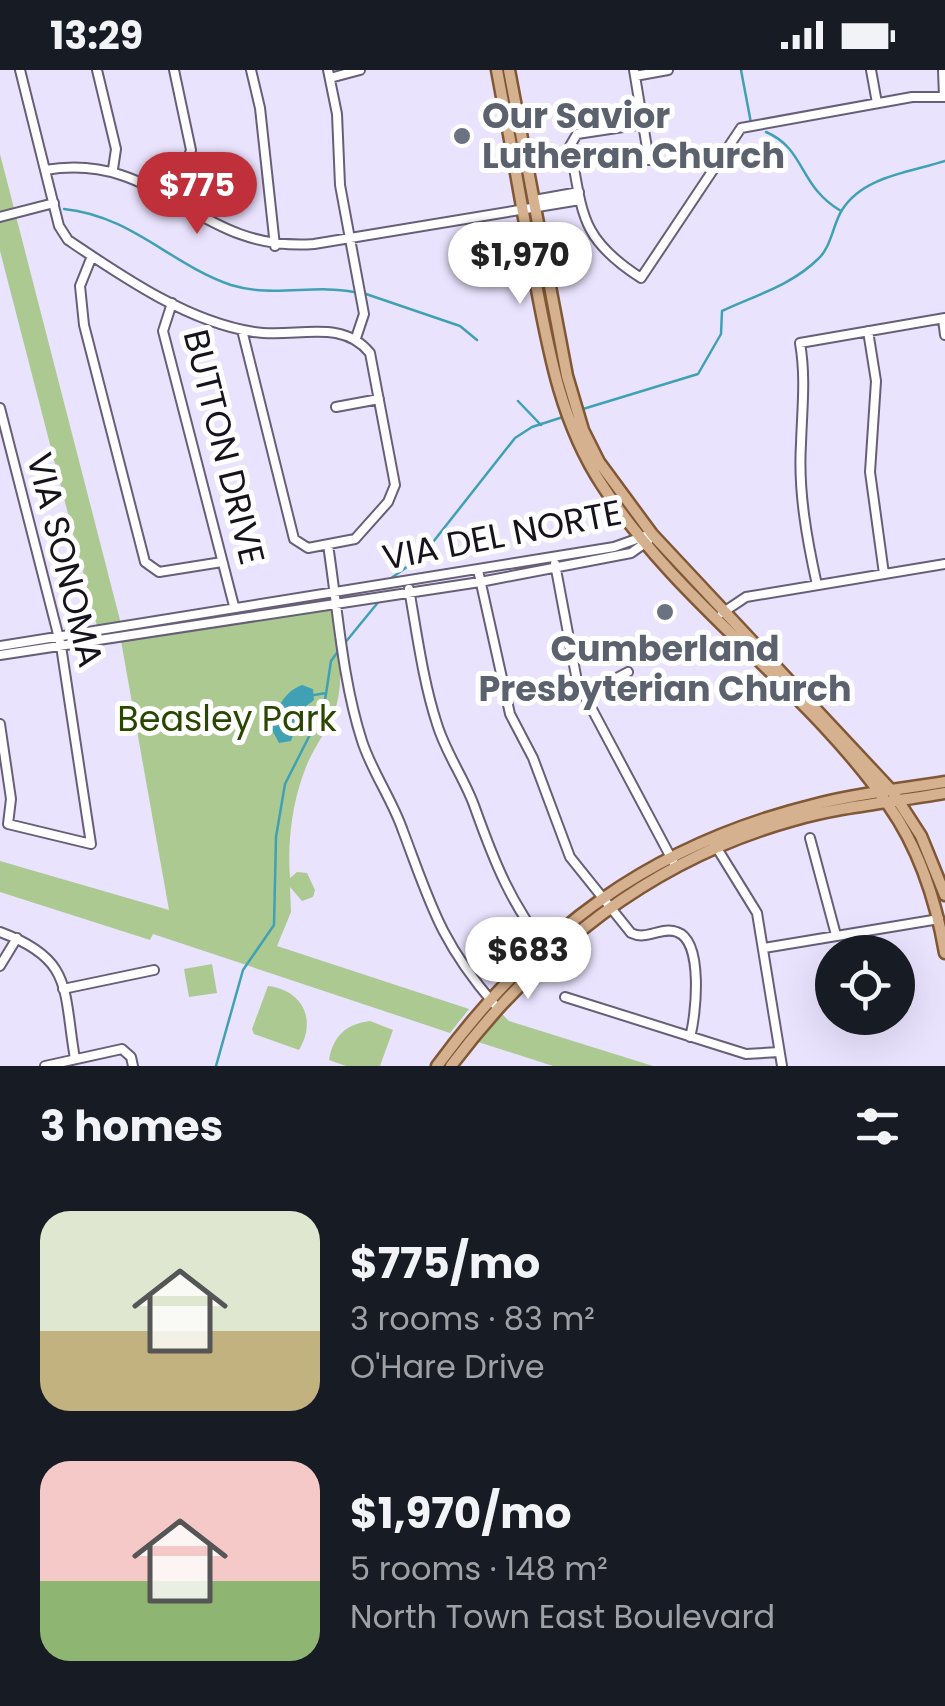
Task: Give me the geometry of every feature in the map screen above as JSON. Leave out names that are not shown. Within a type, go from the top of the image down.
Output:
[{"type":"main road","points":[[497,70],[510,104]]},
{"type":"main road","points":[[509,70],[510,104],[565,396],[596,465],[646,538],[892,798],[945,894]]},
{"type":"main road","points":[[833,732],[878,792],[892,798],[945,782]]},
{"type":"main road","points":[[442,1066],[492,1002],[546,949],[605,903],[673,862],[714,843],[878,792]]},
{"type":"main road","points":[[791,816],[945,793]]},
{"type":"main road","points":[[931,873],[945,953]]},
{"type":"street","points":[[20,70],[62,233],[92,256],[172,303],[242,330],[287,335],[337,330],[356,338],[370,353],[394,478],[392,496],[355,539],[304,548],[294,539],[242,330]]},
{"type":"street","points":[[97,70],[116,149],[113,169]]},
{"type":"street","points":[[174,70],[191,150],[174,201]]},
{"type":"street","points":[[250,70],[260,108],[275,246]]},
{"type":"street","points":[[356,338],[364,314],[328,74],[360,70]]},
{"type":"street","points":[[649,160],[634,73],[668,70]]},
{"type":"street","points":[[870,70],[876,103]]},
{"type":"street","points":[[643,124],[573,136],[570,146],[592,239],[613,260],[641,278],[741,128],[876,103],[945,97],[943,70]]},
{"type":"street","points":[[45,170],[71,166],[113,169],[223,230],[275,246],[350,237],[580,196]]},
{"type":"street","points":[[0,217],[54,203]]},
{"type":"street","points":[[92,256],[80,286],[84,325],[145,562],[160,572],[222,562]]},
{"type":"street","name":"BUTTON DRIVE","points":[[172,303],[163,331],[234,606]]},
{"type":"street","points":[[818,585],[804,502],[800,448],[806,389],[800,342],[944,318],[945,335]]},
{"type":"street","points":[[868,331],[876,381],[870,472],[884,574]]},
{"type":"street","points":[[336,407],[380,399]]},
{"type":"street","name":"VIA SONOMA","points":[[0,408],[59,642],[91,844],[8,824],[11,799],[0,724]]},
{"type":"street","name":"VIA DEL NORTE","points":[[0,646],[59,642],[337,603],[370,592],[646,538]]},
{"type":"street","name":"VIA DEL NORTE","points":[[402,587],[480,582],[556,569],[630,553],[646,538]]},
{"type":"street","points":[[328,546],[345,656],[365,748],[404,831],[431,912],[492,1002]]},
{"type":"street","points":[[554,557],[573,668],[673,862]]},
{"type":"street","points":[[720,615],[746,598],[945,564]]},
{"type":"street","points":[[478,570],[510,714],[540,774],[570,857],[605,903],[638,936],[672,930],[687,940],[697,1003],[690,1037]]},
{"type":"street","points":[[402,587],[443,741],[474,805],[497,873],[546,949]]},
{"type":"street","name":"VIA DEL NORTE","points":[[0,655],[234,606],[335,591],[370,592]]},
{"type":"street","points":[[584,695],[628,672]]},
{"type":"street","points":[[810,838],[836,935],[939,918]]},
{"type":"street","points":[[714,843],[754,904],[782,1066]]},
{"type":"street","points":[[0,932],[48,956],[63,989],[75,1059]]},
{"type":"street","points":[[0,966],[17,938]]},
{"type":"street","points":[[764,948],[815,939]]},
{"type":"street","points":[[63,989],[154,970]]},
{"type":"street","points":[[565,997],[756,1057],[779,1052]]},
{"type":"street","points":[[45,1066],[122,1049],[131,1057],[133,1066]]},
{"type":"green space","points":[[0,154],[121,624],[97,626],[0,251]]},
{"type":"green space","name":"Beasley Park","points":[[333,612],[340,662],[338,701],[303,775],[289,848],[290,878],[297,872],[307,873],[315,890],[313,897],[302,901],[290,887],[291,912],[277,946],[469,1009],[450,1033],[153,934],[150,940],[0,892],[0,861],[169,910],[121,641]]},
{"type":"green space","points":[[212,964],[217,993],[189,997],[184,969]]},
{"type":"green space","points":[[268,986],[290,993],[303,1008],[307,1028],[299,1050],[254,1034],[252,1029]]},
{"type":"green space","points":[[500,1012],[509,1021],[653,1066],[553,1066],[475,1041]]},
{"type":"green space","points":[[370,1021],[393,1030],[380,1066],[346,1066],[329,1060],[342,1033]]},
{"type":"water","points":[[302,685],[313,689],[314,700],[301,710],[291,741],[279,743],[272,730],[278,709],[290,692]]},
{"type":"waterway","points":[[741,70],[751,123]]},
{"type":"waterway","points":[[766,132],[789,148],[817,190],[841,211]]},
{"type":"waterway","points":[[583,409],[698,374],[721,334],[722,311],[785,283],[808,268],[826,249],[839,216],[851,199],[875,182],[945,161]]},
{"type":"waterway","points":[[64,209],[110,221],[231,285],[262,290],[354,292]]},
{"type":"waterway","points":[[366,294],[460,326],[477,340]]},
{"type":"waterway","points":[[518,401],[541,425]]},
{"type":"waterway","points":[[390,579],[422,556],[515,438],[532,427],[566,416]]},
{"type":"waterway","points":[[141,629],[321,600]]},
{"type":"waterway","points":[[344,644],[380,600]]},
{"type":"waterway","points":[[216,1066],[243,970],[274,925],[276,837],[285,784],[324,707],[331,661],[339,650]]},
{"type":"waterway","points":[[314,695],[326,693]]},
{"type":"place","name":"Our Savior Lutheran Church","points":[[462,136]]},
{"type":"place","name":"Cumberland Presbyterian Church","points":[[665,612]]}]
